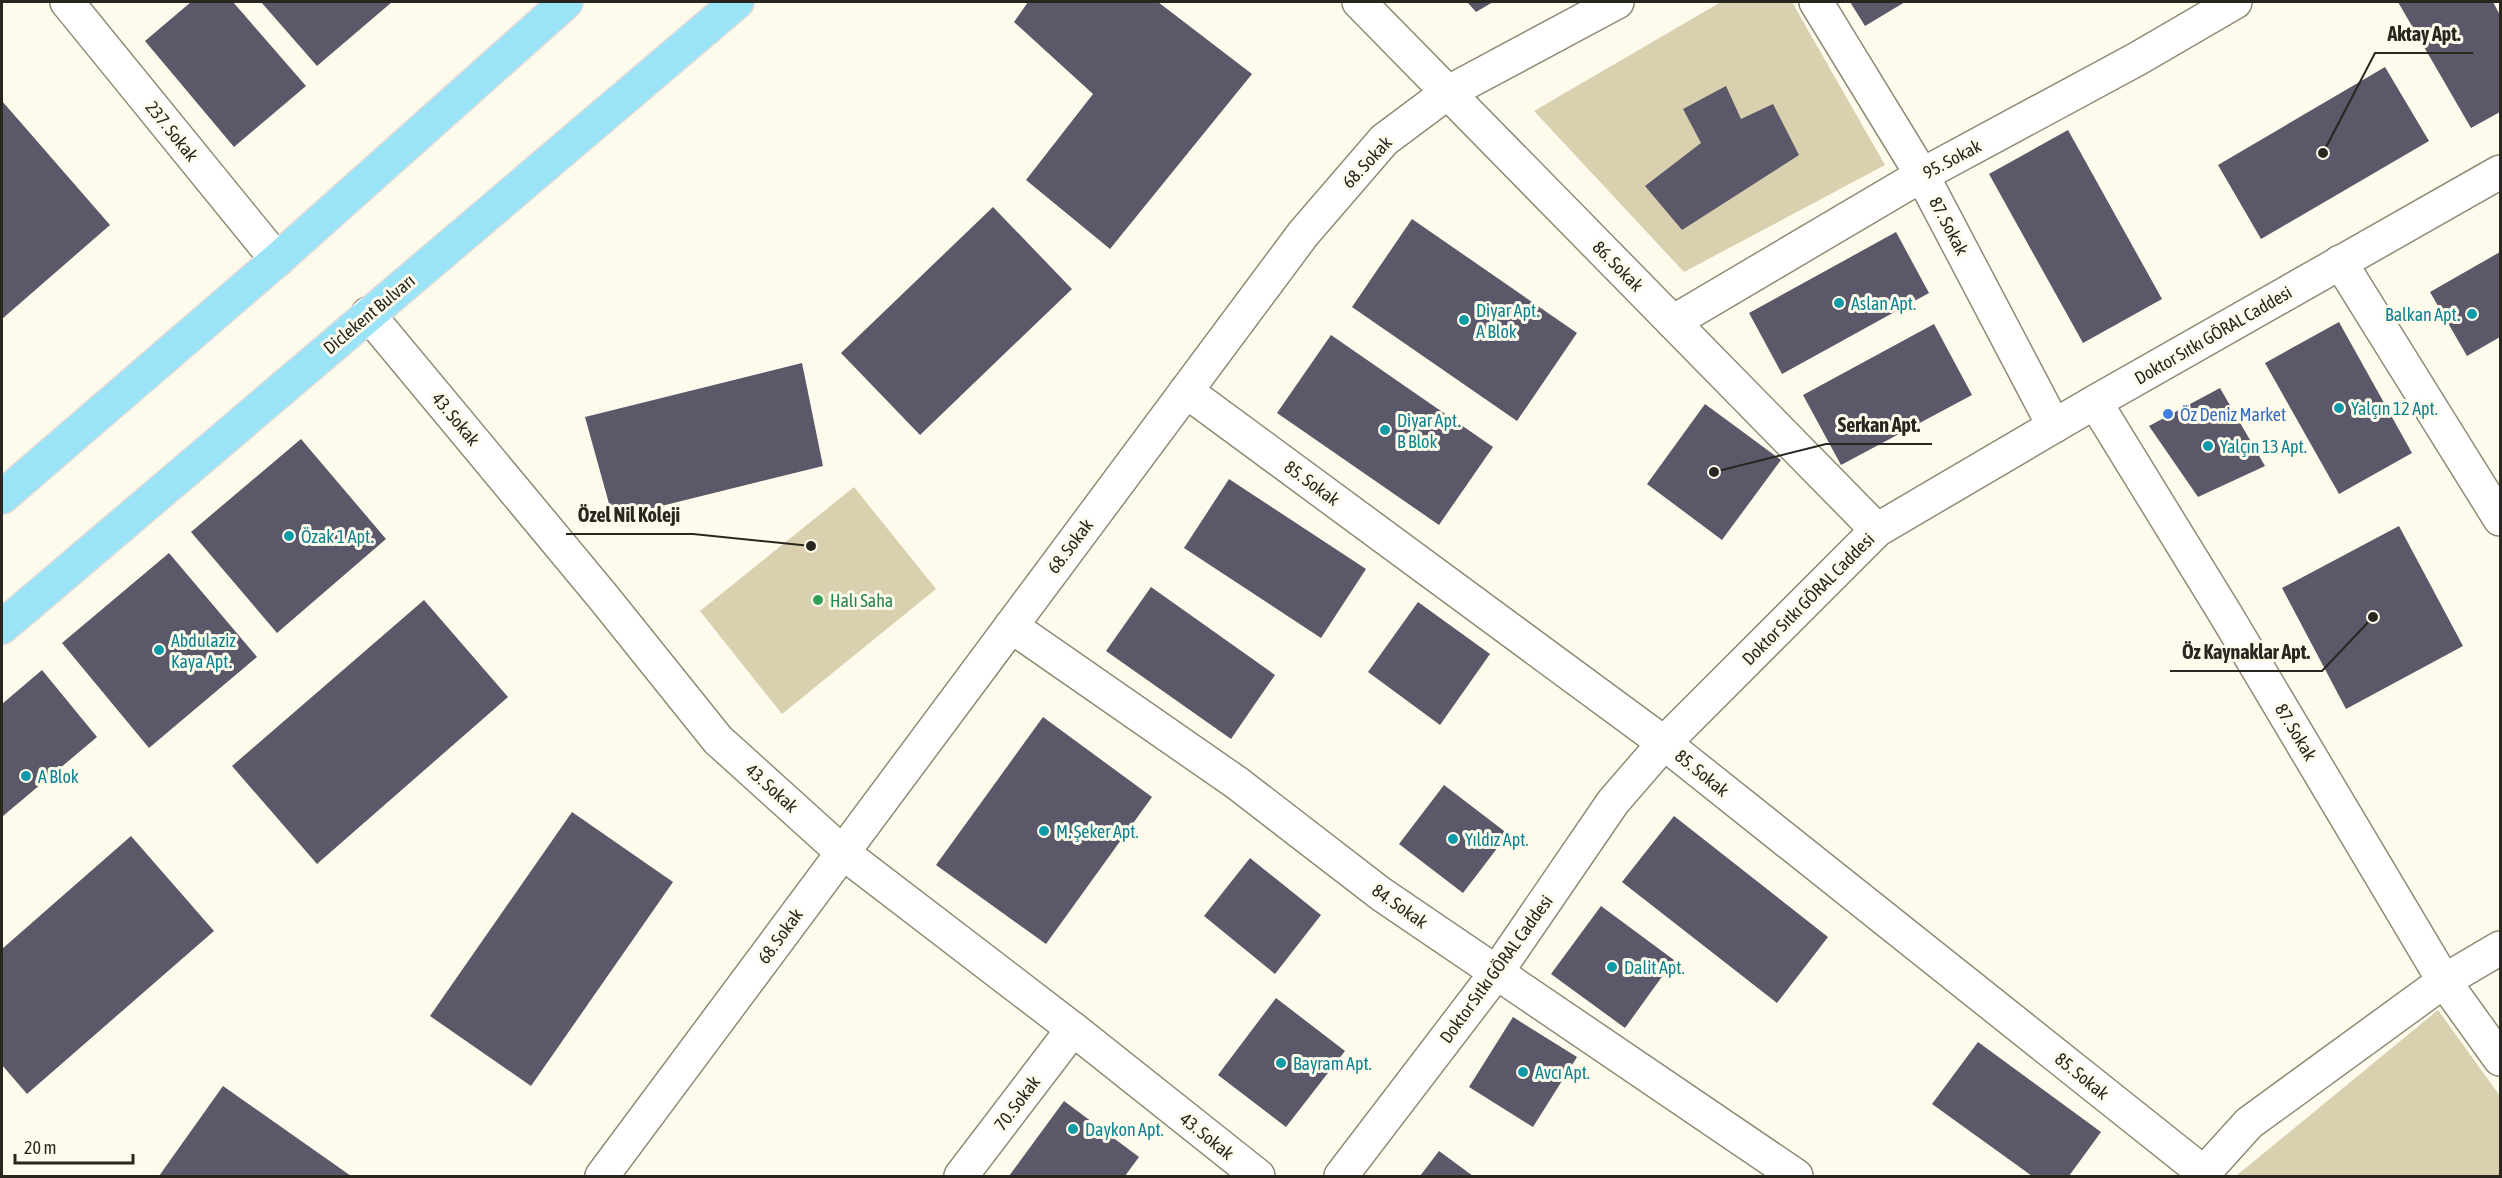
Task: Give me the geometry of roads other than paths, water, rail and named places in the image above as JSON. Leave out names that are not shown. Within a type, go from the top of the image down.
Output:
[{"type":"main road","points":[[2,497],[277,260],[566,2]]},
{"type":"main road","name":"Diclekent Bulvarı","points":[[2,627],[737,2]]},
{"type":"street","name":"237. Sokak","points":[[67,2],[277,260]]},
{"type":"street","name":"86. Sokak","points":[[1359,2],[1877,530]]},
{"type":"street","name":"68. Sokak","points":[[602,1176],[1303,234],[1384,140],[1447,93],[1617,2]]},
{"type":"street","name":"87. Sokak","points":[[1816,2],[1922,175],[2054,426]]},
{"type":"street","name":"95. Sokak","points":[[1672,322],[1922,175],[2137,59],[2235,2]]},
{"type":"street","name":"Doktor Sıtkı GÖRAL Caddesi","points":[[1341,1176],[1496,973],[1613,801],[1664,743],[1877,530],[2095,402],[2500,172]]},
{"type":"street","points":[[2340,262],[2500,519]]},
{"type":"street","name":"43. Sokak","points":[[368,314],[596,588],[718,740],[842,852],[1073,1029],[1258,1176]]},
{"type":"street","name":"85. Sokak","points":[[1186,391],[1664,743],[2203,1175]]},
{"type":"street","name":"87. Sokak","points":[[2095,402],[2226,615],[2444,981],[2500,1059]]},
{"type":"street","name":"84. Sokak","points":[[1011,626],[1237,783],[1381,894],[1796,1176]]},
{"type":"street","points":[[2203,1175],[2249,1123],[2444,981],[2500,948]]},
{"type":"street","name":"70. Sokak","points":[[962,1176],[1073,1029]]},
{"type":"place","name":"Aktay Apt.","points":[[2323,153]]},
{"type":"place","name":"Aslan Apt.","points":[[1839,303]]},
{"type":"place","name":"Balkan Apt.","points":[[2472,314]]},
{"type":"place","name":"Diyar Apt. A Blok","points":[[1464,320]]},
{"type":"place","name":"Yalçın 12 Apt.","points":[[2339,408]]},
{"type":"place","name":"Öz Deniz Market","points":[[2168,414]]},
{"type":"place","name":"Diyar Apt. B Blok","points":[[1385,430]]},
{"type":"place","name":"Yalçın 13 Apt.","points":[[2208,446]]},
{"type":"place","name":"Serkan Apt.","points":[[1714,472]]},
{"type":"place","name":"Özak 1 Apt.","points":[[289,536]]},
{"type":"place","name":"Özel Nil Koleji","points":[[811,546]]},
{"type":"place","name":"Halı Saha","points":[[818,600]]},
{"type":"place","name":"Öz Kaynaklar Apt.","points":[[2373,617]]},
{"type":"place","name":"Abdulaziz Kaya Apt.","points":[[159,650]]},
{"type":"place","name":"A Blok","points":[[26,776]]},
{"type":"place","name":"M. Şeker Apt.","points":[[1044,831]]},
{"type":"place","name":"Yıldız Apt.","points":[[1453,839]]},
{"type":"place","name":"Dalit Apt.","points":[[1612,967]]},
{"type":"place","name":"Bayram Apt.","points":[[1281,1063]]},
{"type":"place","name":"Avcı Apt.","points":[[1523,1072]]},
{"type":"place","name":"Daykon Apt.","points":[[1073,1129]]}]
